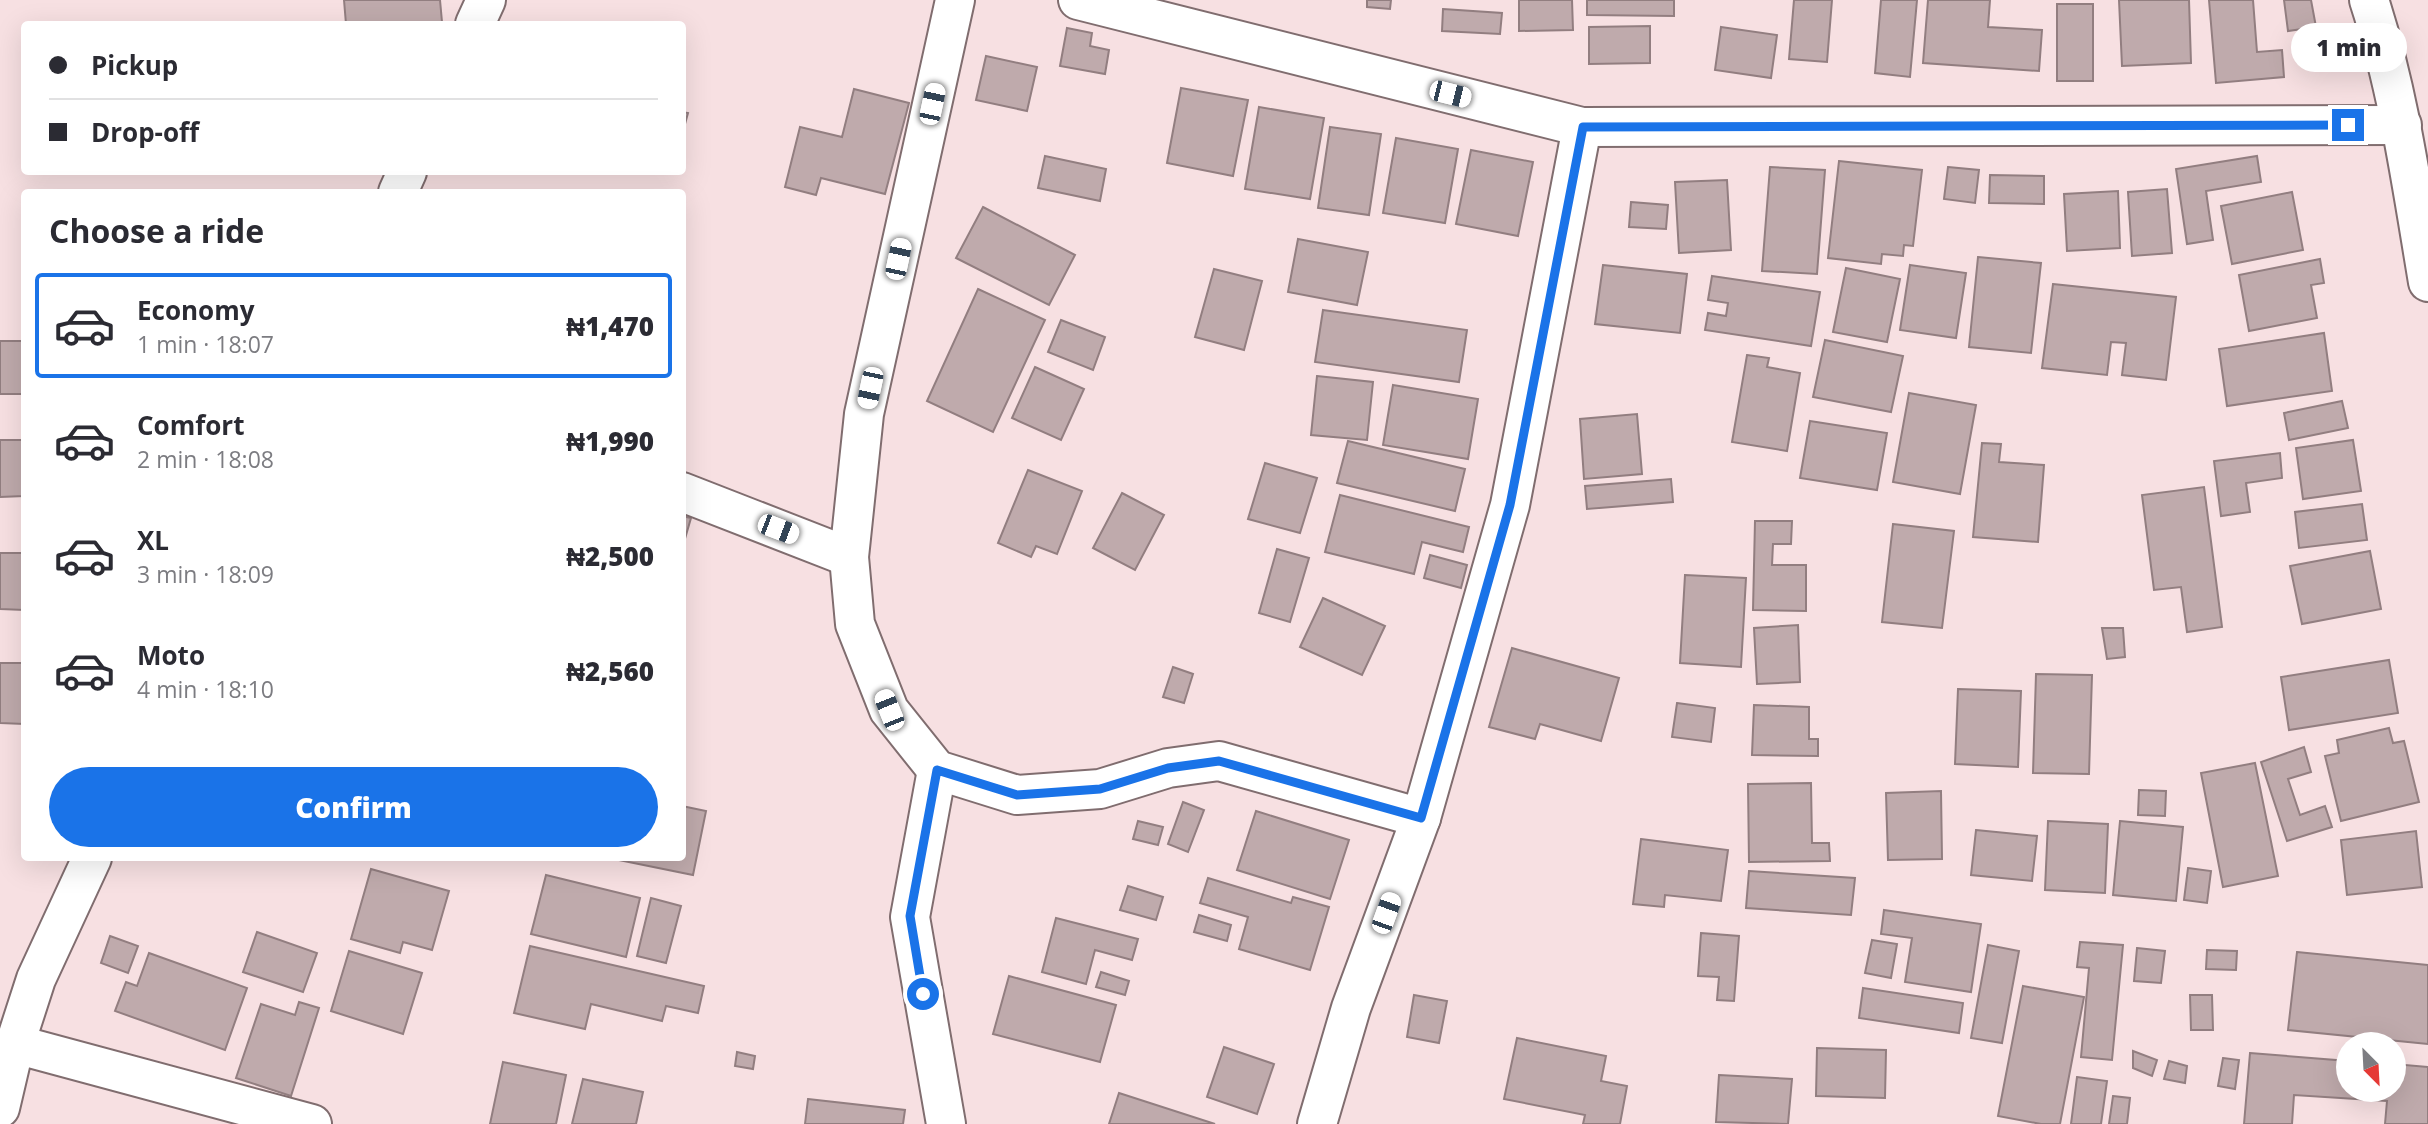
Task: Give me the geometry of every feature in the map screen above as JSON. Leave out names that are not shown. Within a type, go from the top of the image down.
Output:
[{"type":"street","points":[[476,21],[486,0]]},
{"type":"street","points":[[955,0],[864,414],[849,557],[855,624],[889,710],[937,770],[1017,795],[1100,789],[1168,768],[1219,761],[1421,818]]},
{"type":"street","points":[[1078,0],[1583,127],[2402,125]]},
{"type":"street","points":[[2369,0],[2383,43],[2402,125],[2428,282]]},
{"type":"street","points":[[1317,1124],[1351,1008],[1421,818],[1510,505],[1583,127]]},
{"type":"street","points":[[686,494],[849,557]]},
{"type":"street","points":[[937,770],[910,916],[946,1124]]},
{"type":"street","points":[[0,1108],[15,1044],[36,979],[91,861]]},
{"type":"street","points":[[15,1044],[312,1124]]},
{"type":"building","points":[[344,0],[440,0],[442,21],[346,21]]},
{"type":"building","points":[[1367,0],[1391,0],[1390,9],[1367,7]]},
{"type":"building","points":[[1519,0],[1572,0],[1573,30],[1519,31]]},
{"type":"building","points":[[1587,0],[1674,0],[1674,16],[1587,15]]},
{"type":"building","points":[[1794,0],[1832,0],[1827,62],[1789,59]]},
{"type":"building","points":[[1881,0],[1917,0],[1910,77],[1875,73]]},
{"type":"building","points":[[1928,0],[1990,0],[1988,27],[2042,30],[2039,71],[1923,63]]},
{"type":"building","points":[[2119,0],[2189,0],[2191,63],[2122,66]]},
{"type":"building","points":[[2209,0],[2253,0],[2257,52],[2282,50],[2284,77],[2216,83]]},
{"type":"building","points":[[2284,0],[2311,0],[2316,27],[2288,31]]},
{"type":"building","points":[[2057,4],[2093,4],[2093,81],[2057,81]]},
{"type":"building","points":[[1443,9],[1502,13],[1500,34],[1442,31]]},
{"type":"building","points":[[1650,26],[1650,63],[1589,64],[1589,27]]},
{"type":"building","points":[[1721,27],[1777,35],[1771,78],[1715,70]]},
{"type":"building","points":[[1067,28],[1092,33],[1090,46],[1109,50],[1105,74],[1060,66]]},
{"type":"building","points":[[986,56],[1037,67],[1027,111],[976,100]]},
{"type":"building","points":[[1181,88],[1248,100],[1233,176],[1167,163]]},
{"type":"building","points":[[854,89],[909,103],[885,194],[821,178],[816,195],[785,187],[800,127],[842,137]]},
{"type":"building","points":[[1259,107],[1324,118],[1310,199],[1245,189]]},
{"type":"building","points":[[1330,127],[1381,134],[1369,215],[1318,208]]},
{"type":"building","points":[[1396,138],[1458,149],[1445,223],[1383,213]]},
{"type":"building","points":[[1471,150],[1533,162],[1518,236],[1456,224]]},
{"type":"building","points":[[1045,156],[1106,169],[1100,201],[1038,188]]},
{"type":"building","points":[[2257,156],[2261,182],[2206,191],[2213,240],[2187,244],[2176,169]]},
{"type":"building","points":[[1839,161],[1922,170],[1913,246],[1904,245],[1903,256],[1882,254],[1881,264],[1828,258]]},
{"type":"building","points":[[1770,167],[1825,170],[1817,274],[1762,271]]},
{"type":"building","points":[[1948,167],[1979,170],[1975,203],[1944,199]]},
{"type":"building","points":[[1990,175],[2044,176],[2044,204],[1989,203]]},
{"type":"building","points":[[1727,180],[1731,250],[1679,253],[1675,182]]},
{"type":"building","points":[[2167,189],[2172,253],[2132,256],[2128,192]]},
{"type":"building","points":[[2118,191],[2120,248],[2067,251],[2064,194]]},
{"type":"building","points":[[2292,192],[2303,250],[2232,264],[2221,206]]},
{"type":"building","points":[[1631,202],[1668,205],[1666,229],[1629,227]]},
{"type":"building","points":[[983,207],[1075,255],[1049,305],[956,258]]},
{"type":"building","points":[[1298,239],[1368,252],[1357,305],[1288,292]]},
{"type":"building","points":[[1978,257],[2041,263],[2031,353],[1969,347]]},
{"type":"building","points":[[2320,259],[2324,283],[2311,285],[2317,318],[2249,331],[2239,275]]},
{"type":"building","points":[[1603,265],[1687,274],[1680,333],[1595,324]]},
{"type":"building","points":[[1910,265],[1966,273],[1956,338],[1900,330]]},
{"type":"building","points":[[1846,268],[1900,279],[1887,342],[1833,332]]},
{"type":"building","points":[[1214,269],[1262,281],[1244,350],[1195,337]]},
{"type":"building","points":[[1712,276],[1820,292],[1811,346],[1705,330],[1708,313],[1726,316],[1728,303],[1708,300]]},
{"type":"building","points":[[2053,284],[2176,297],[2166,380],[2122,375],[2126,343],[2111,342],[2107,375],[2042,368]]},
{"type":"building","points":[[978,289],[1045,320],[993,432],[927,401]]},
{"type":"building","points":[[1323,310],[1467,330],[1459,382],[1315,362]]},
{"type":"building","points":[[1061,320],[1105,337],[1093,370],[1048,352]]},
{"type":"building","points":[[2324,333],[2332,391],[2227,406],[2219,349]]},
{"type":"building","points":[[1825,340],[1903,356],[1891,412],[1813,397]]},
{"type":"building","points":[[0,341],[21,341],[21,394],[0,394]]},
{"type":"building","points":[[1747,355],[1769,358],[1767,367],[1800,373],[1787,451],[1732,442]]},
{"type":"building","points":[[1035,367],[1084,389],[1061,440],[1012,418]]},
{"type":"building","points":[[1317,376],[1373,382],[1367,440],[1311,435]]},
{"type":"building","points":[[1393,385],[1478,399],[1468,459],[1383,445]]},
{"type":"building","points":[[1909,393],[1976,405],[1960,494],[1893,482]]},
{"type":"building","points":[[2342,401],[2348,428],[2289,440],[2284,413]]},
{"type":"building","points":[[1637,414],[1642,474],[1584,479],[1580,419]]},
{"type":"building","points":[[1810,421],[1887,433],[1877,490],[1800,478]]},
{"type":"building","points":[[0,440],[21,440],[21,496],[0,497]]},
{"type":"building","points":[[2353,440],[2361,491],[2303,499],[2296,448]]},
{"type":"building","points":[[1348,441],[1465,469],[1455,511],[1337,483]]},
{"type":"building","points":[[1982,443],[2001,444],[1999,462],[2044,465],[2038,542],[1973,537]]},
{"type":"building","points":[[2280,453],[2282,478],[2246,483],[2250,512],[2221,516],[2214,461]]},
{"type":"building","points":[[1265,463],[1317,478],[1300,533],[1248,519]]},
{"type":"building","points":[[1028,470],[1082,491],[1057,554],[1036,546],[1031,557],[998,543]]},
{"type":"building","points":[[1671,479],[1673,502],[1587,509],[1585,486]]},
{"type":"building","points":[[2204,487],[2222,627],[2187,632],[2181,587],[2154,590],[2142,495]]},
{"type":"building","points":[[1122,493],[1164,515],[1135,570],[1093,548]]},
{"type":"building","points":[[1340,495],[1469,527],[1463,552],[1422,542],[1414,574],[1325,552]]},
{"type":"building","points":[[2362,504],[2367,540],[2299,548],[2295,512]]},
{"type":"building","points":[[686,517],[691,518],[686,535]]},
{"type":"building","points":[[1755,521],[1792,521],[1791,544],[1773,544],[1772,565],[1806,565],[1806,611],[1753,610]]},
{"type":"building","points":[[1893,524],[1954,531],[1942,628],[1882,622]]},
{"type":"building","points":[[1277,549],[1309,558],[1290,622],[1259,613]]},
{"type":"building","points":[[2370,551],[2381,609],[2302,624],[2290,566]]},
{"type":"building","points":[[0,553],[21,553],[21,610],[0,609]]},
{"type":"building","points":[[1430,555],[1467,565],[1461,588],[1424,578]]},
{"type":"building","points":[[1685,575],[1746,578],[1741,667],[1680,663]]},
{"type":"building","points":[[1323,598],[1385,626],[1362,675],[1300,647]]},
{"type":"building","points":[[1798,625],[1800,682],[1757,684],[1754,628]]},
{"type":"building","points":[[2102,628],[2123,628],[2125,657],[2107,659]]},
{"type":"building","points":[[1512,648],[1619,678],[1601,741],[1540,724],[1535,739],[1489,727]]},
{"type":"building","points":[[2389,660],[2398,713],[2289,730],[2281,677]]},
{"type":"building","points":[[0,663],[21,663],[21,724],[0,723]]},
{"type":"building","points":[[1173,667],[1193,674],[1184,703],[1163,697]]},
{"type":"building","points":[[2036,674],[2092,675],[2089,774],[2033,773]]},
{"type":"building","points":[[1958,689],[2021,691],[2018,767],[1955,764]]},
{"type":"building","points":[[1677,703],[1715,708],[1711,742],[1672,737]]},
{"type":"building","points":[[1754,705],[1809,707],[1809,739],[1818,739],[1818,756],[1752,755]]},
{"type":"building","points":[[2389,728],[2393,743],[2404,741],[2419,802],[2341,821],[2325,756],[2339,753],[2337,740]]},
{"type":"building","points":[[2304,747],[2311,772],[2288,779],[2300,815],[2325,806],[2332,827],[2287,841],[2261,762]]},
{"type":"building","points":[[2255,763],[2278,876],[2223,887],[2201,773]]},
{"type":"building","points":[[1811,783],[1812,843],[1829,843],[1830,861],[1749,862],[1748,784]]},
{"type":"building","points":[[2139,790],[2166,791],[2165,816],[2138,815]]},
{"type":"building","points":[[1941,791],[1942,859],[1888,860],[1886,793]]},
{"type":"building","points":[[1183,802],[1204,810],[1188,852],[1168,844]]},
{"type":"building","points":[[686,807],[706,811],[693,875],[624,861],[686,861]]},
{"type":"building","points":[[1256,811],[1349,840],[1330,899],[1237,870]]},
{"type":"building","points":[[1138,821],[1163,827],[1158,845],[1133,839]]},
{"type":"building","points":[[2048,821],[2108,824],[2105,893],[2045,890]]},
{"type":"building","points":[[2120,821],[2183,827],[2176,901],[2113,895]]},
{"type":"building","points":[[1976,830],[2037,836],[2032,881],[1971,875]]},
{"type":"building","points":[[2416,831],[2422,887],[2347,895],[2341,840]]},
{"type":"building","points":[[1641,839],[1728,850],[1721,901],[1665,895],[1664,907],[1633,904]]},
{"type":"building","points":[[2188,868],[2211,871],[2207,903],[2184,900]]},
{"type":"building","points":[[371,869],[449,891],[432,950],[403,942],[400,953],[351,939]]},
{"type":"building","points":[[1749,871],[1855,878],[1851,915],[1746,908]]},
{"type":"building","points":[[546,875],[640,898],[626,957],[531,934]]},
{"type":"building","points":[[1208,878],[1291,903],[1293,897],[1329,907],[1310,970],[1239,949],[1248,917],[1200,903]]},
{"type":"building","points":[[1128,886],[1163,897],[1156,920],[1120,910]]},
{"type":"building","points":[[651,898],[681,906],[666,963],[637,956]]},
{"type":"building","points":[[1884,910],[1981,924],[1971,992],[1905,982],[1912,938],[1881,934]]},
{"type":"building","points":[[1199,915],[1231,925],[1227,941],[1194,932]]},
{"type":"building","points":[[1056,918],[1138,939],[1132,960],[1095,950],[1086,984],[1042,972]]},
{"type":"building","points":[[257,932],[317,953],[303,992],[243,972]]},
{"type":"building","points":[[1701,933],[1739,936],[1734,1001],[1717,1000],[1719,977],[1698,976]]},
{"type":"building","points":[[110,936],[138,946],[128,973],[101,963]]},
{"type":"building","points":[[1872,940],[1897,944],[1891,978],[1865,973]]},
{"type":"building","points":[[2080,942],[2123,945],[2112,1060],[2081,1057],[2089,968],[2077,967]]},
{"type":"building","points":[[1988,945],[2019,951],[2002,1043],[1971,1038]]},
{"type":"building","points":[[530,946],[704,986],[698,1013],[666,1006],[662,1021],[591,1004],[585,1029],[514,1013]]},
{"type":"building","points":[[2137,948],[2165,951],[2161,983],[2134,981]]},
{"type":"building","points":[[2207,950],[2237,951],[2236,970],[2206,969]]},
{"type":"building","points":[[349,951],[422,973],[403,1034],[331,1011]]},
{"type":"building","points":[[2297,952],[2428,965],[2428,1044],[2406,1042],[2406,1032],[2336,1032],[2336,1035],[2288,1030]]},
{"type":"building","points":[[149,953],[247,988],[225,1050],[115,1011],[126,982],[137,986]]},
{"type":"building","points":[[1101,972],[1129,981],[1125,995],[1096,987]]},
{"type":"building","points":[[1009,976],[1116,1005],[1100,1062],[993,1034]]},
{"type":"building","points":[[2023,986],[2084,997],[2060,1124],[2041,1124],[1998,1116]]},
{"type":"building","points":[[1863,988],[1963,1003],[1959,1033],[1859,1018]]},
{"type":"building","points":[[1414,995],[1447,1001],[1439,1043],[1407,1037]]},
{"type":"building","points":[[2190,995],[2212,995],[2213,1030],[2191,1030]]},
{"type":"building","points":[[299,1002],[319,1008],[291,1096],[236,1078],[261,1004],[295,1015]]},
{"type":"building","points":[[1517,1038],[1606,1056],[1601,1081],[1627,1086],[1620,1124],[1583,1124],[1585,1115],[1504,1099]]},
{"type":"building","points":[[1224,1047],[1274,1064],[1257,1114],[1207,1097]]},
{"type":"building","points":[[1817,1048],[1886,1050],[1885,1098],[1816,1096]]},
{"type":"building","points":[[2133,1051],[2157,1060],[2152,1076],[2133,1068]]},
{"type":"building","points":[[737,1052],[755,1056],[753,1069],[735,1066]]},
{"type":"building","points":[[2250,1053],[2336,1060],[2336,1098],[2294,1095],[2292,1124],[2244,1124]]},
{"type":"building","points":[[2223,1058],[2239,1060],[2235,1089],[2218,1086]]},
{"type":"building","points":[[2169,1061],[2187,1066],[2185,1083],[2164,1079]]},
{"type":"building","points":[[503,1062],[566,1075],[556,1124],[490,1124]]},
{"type":"building","points":[[2406,1065],[2428,1067],[2428,1124],[2385,1124],[2387,1102],[2406,1102]]},
{"type":"building","points":[[1719,1075],[1792,1079],[1788,1124],[1716,1122]]},
{"type":"building","points":[[2077,1077],[2107,1081],[2101,1124],[2071,1124]]},
{"type":"building","points":[[583,1079],[643,1092],[636,1124],[572,1124]]},
{"type":"building","points":[[1119,1093],[1215,1124],[1109,1124]]},
{"type":"building","points":[[2113,1096],[2130,1098],[2127,1124],[2109,1124]]},
{"type":"building","points":[[808,1099],[905,1110],[903,1124],[805,1124]]},
{"type":"route","points":[[923,994],[910,916],[937,770],[1017,795],[1100,789],[1168,768],[1219,761],[1421,818],[1510,505],[1583,127],[2348,125]]}]
